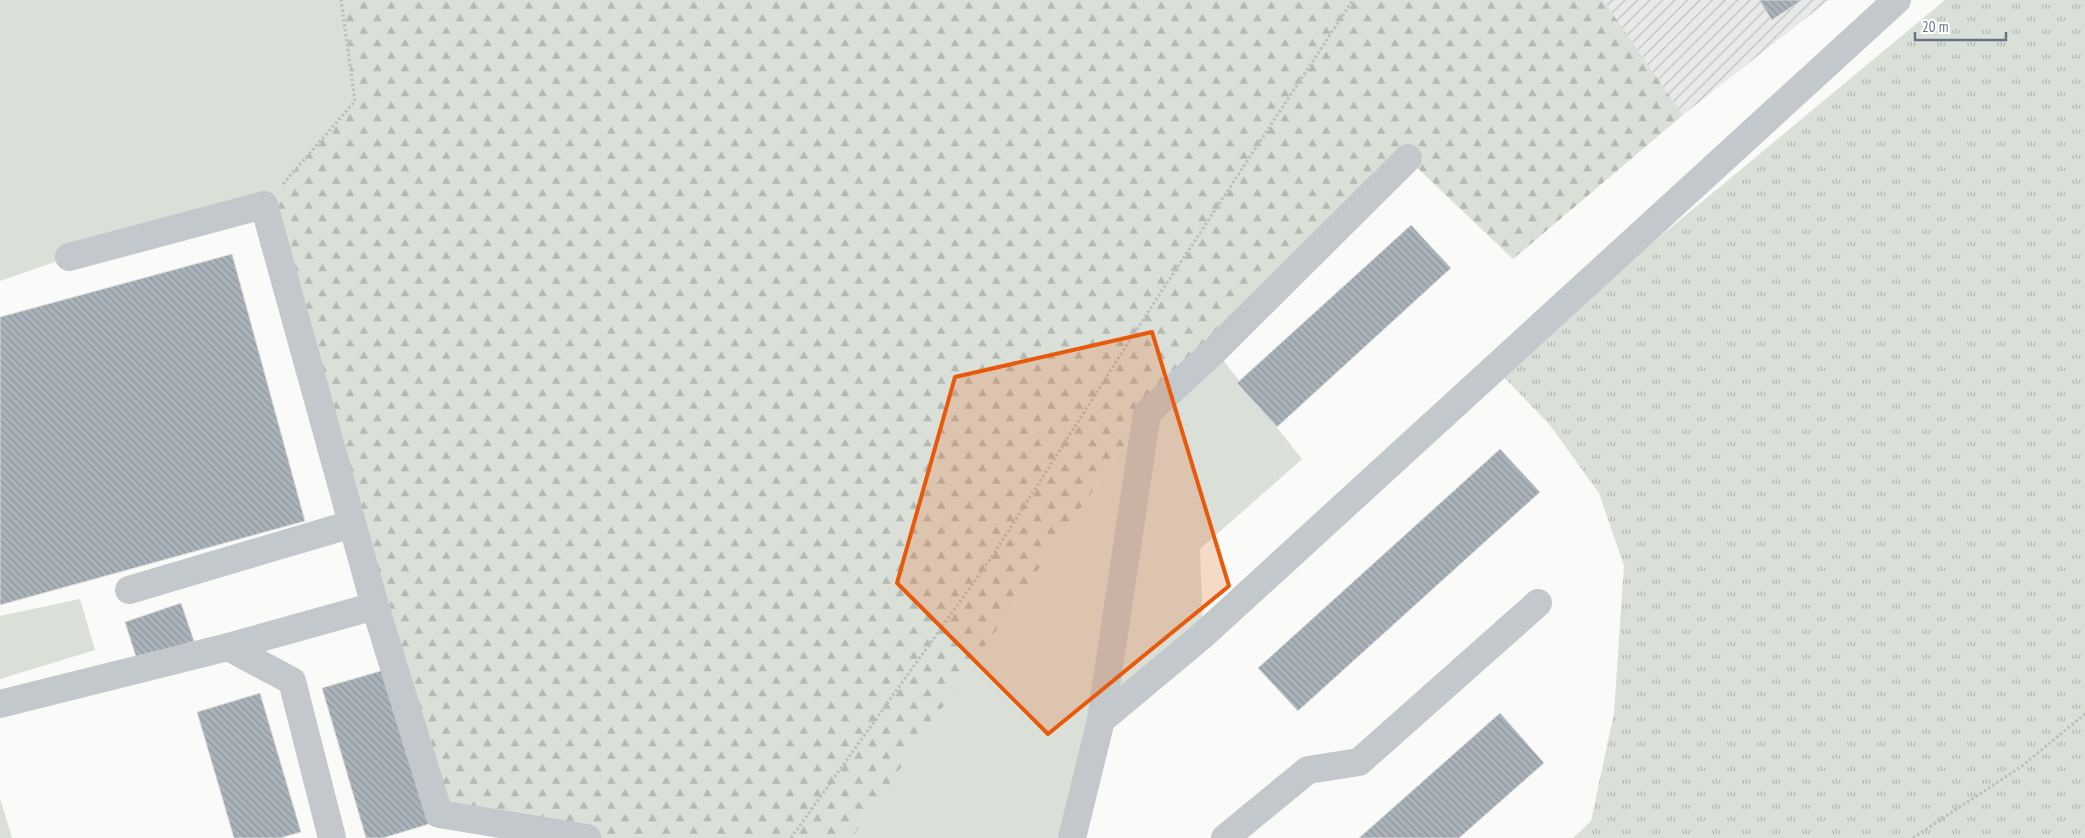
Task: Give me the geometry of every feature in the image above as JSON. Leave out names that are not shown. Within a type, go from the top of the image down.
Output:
[{"type":"street","points":[[1100,720],[1203,635],[1897,0]]},
{"type":"street","points":[[1072,838],[1100,720],[1147,413],[1215,350],[1408,158]]},
{"type":"street","points":[[69,257],[264,205],[375,606],[438,814],[587,838]]},
{"type":"street","points":[[129,590],[352,524]]},
{"type":"street","points":[[1225,838],[1308,770],[1359,762],[1538,603]]},
{"type":"street","points":[[0,704],[228,647],[375,606]]},
{"type":"street","points":[[228,647],[292,681],[332,838]]},
{"type":"path","points":[[264,205],[355,101],[341,0]]},
{"type":"path","points":[[791,838],[989,561],[1146,315],[1353,0]]},
{"type":"path","points":[[1913,838],[2022,766],[2085,714]]},
{"type":"highlighted area","points":[[1152,332],[1229,586],[1048,734],[897,583],[955,377]]},
{"type":"shaded area","points":[[1603,0],[1829,0],[1683,115]]},
{"type":"green space","points":[[0,0],[341,0],[355,101],[264,205],[69,257],[0,281]]},
{"type":"green space","points":[[341,0],[1603,0],[1683,115],[1513,259],[1408,159],[1147,413],[852,838],[587,838],[439,814],[264,205],[355,101]]},
{"type":"green space","points":[[1945,0],[2085,0],[2085,838],[1573,838],[1591,821],[1614,713],[1624,566],[1599,493],[1549,424],[1498,371]]},
{"type":"green space","points":[[1215,350],[1302,459],[1200,549],[1203,635],[1101,720],[1072,838],[852,838],[1147,413]]},
{"type":"green space","points":[[80,599],[95,650],[0,679],[0,616]]},
{"type":"green space","points":[[0,798],[12,838],[0,838]]},
{"type":"building","points":[[1759,0],[1802,0],[1772,20]]},
{"type":"building","points":[[1411,225],[1451,268],[1277,427],[1237,383]]},
{"type":"building","points":[[232,254],[305,521],[0,605],[0,317]]},
{"type":"building","points":[[1500,449],[1540,492],[1298,711],[1258,668]]},
{"type":"building","points":[[181,603],[194,641],[137,660],[125,622]]},
{"type":"building","points":[[384,670],[429,824],[383,838],[366,838],[322,688]]},
{"type":"building","points":[[260,693],[301,832],[280,838],[234,838],[197,712]]},
{"type":"building","points":[[1500,713],[1544,763],[1459,838],[1359,838]]}]
